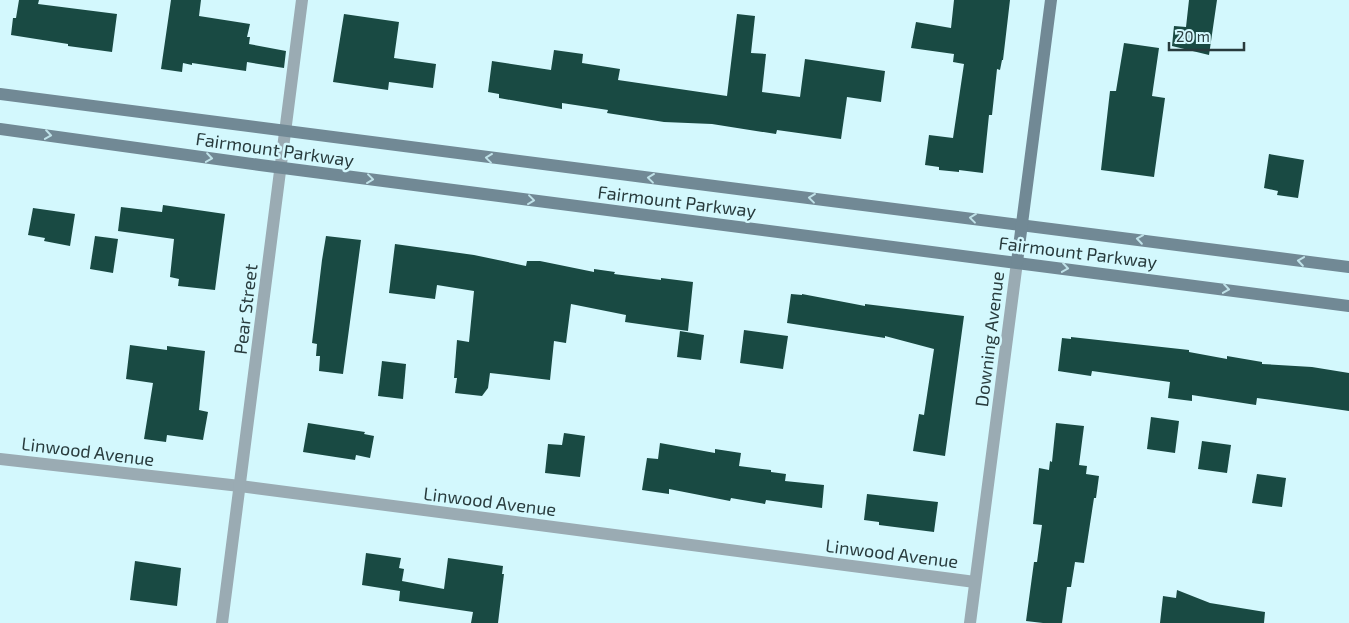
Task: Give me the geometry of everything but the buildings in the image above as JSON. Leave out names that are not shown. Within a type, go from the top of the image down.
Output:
[{"type":"street","name":"Pear Street","points":[[222,623],[302,0]]},
{"type":"street","name":"Downing Avenue","points":[[970,623],[1050,0]]},
{"type":"street","name":"Fairmount Parkway","points":[[0,94],[1349,267]]},
{"type":"street","name":"Fairmount Parkway","points":[[0,129],[281,168],[1349,306]]},
{"type":"street","name":"Linwood Avenue","points":[[0,459],[240,486],[975,582]]}]
